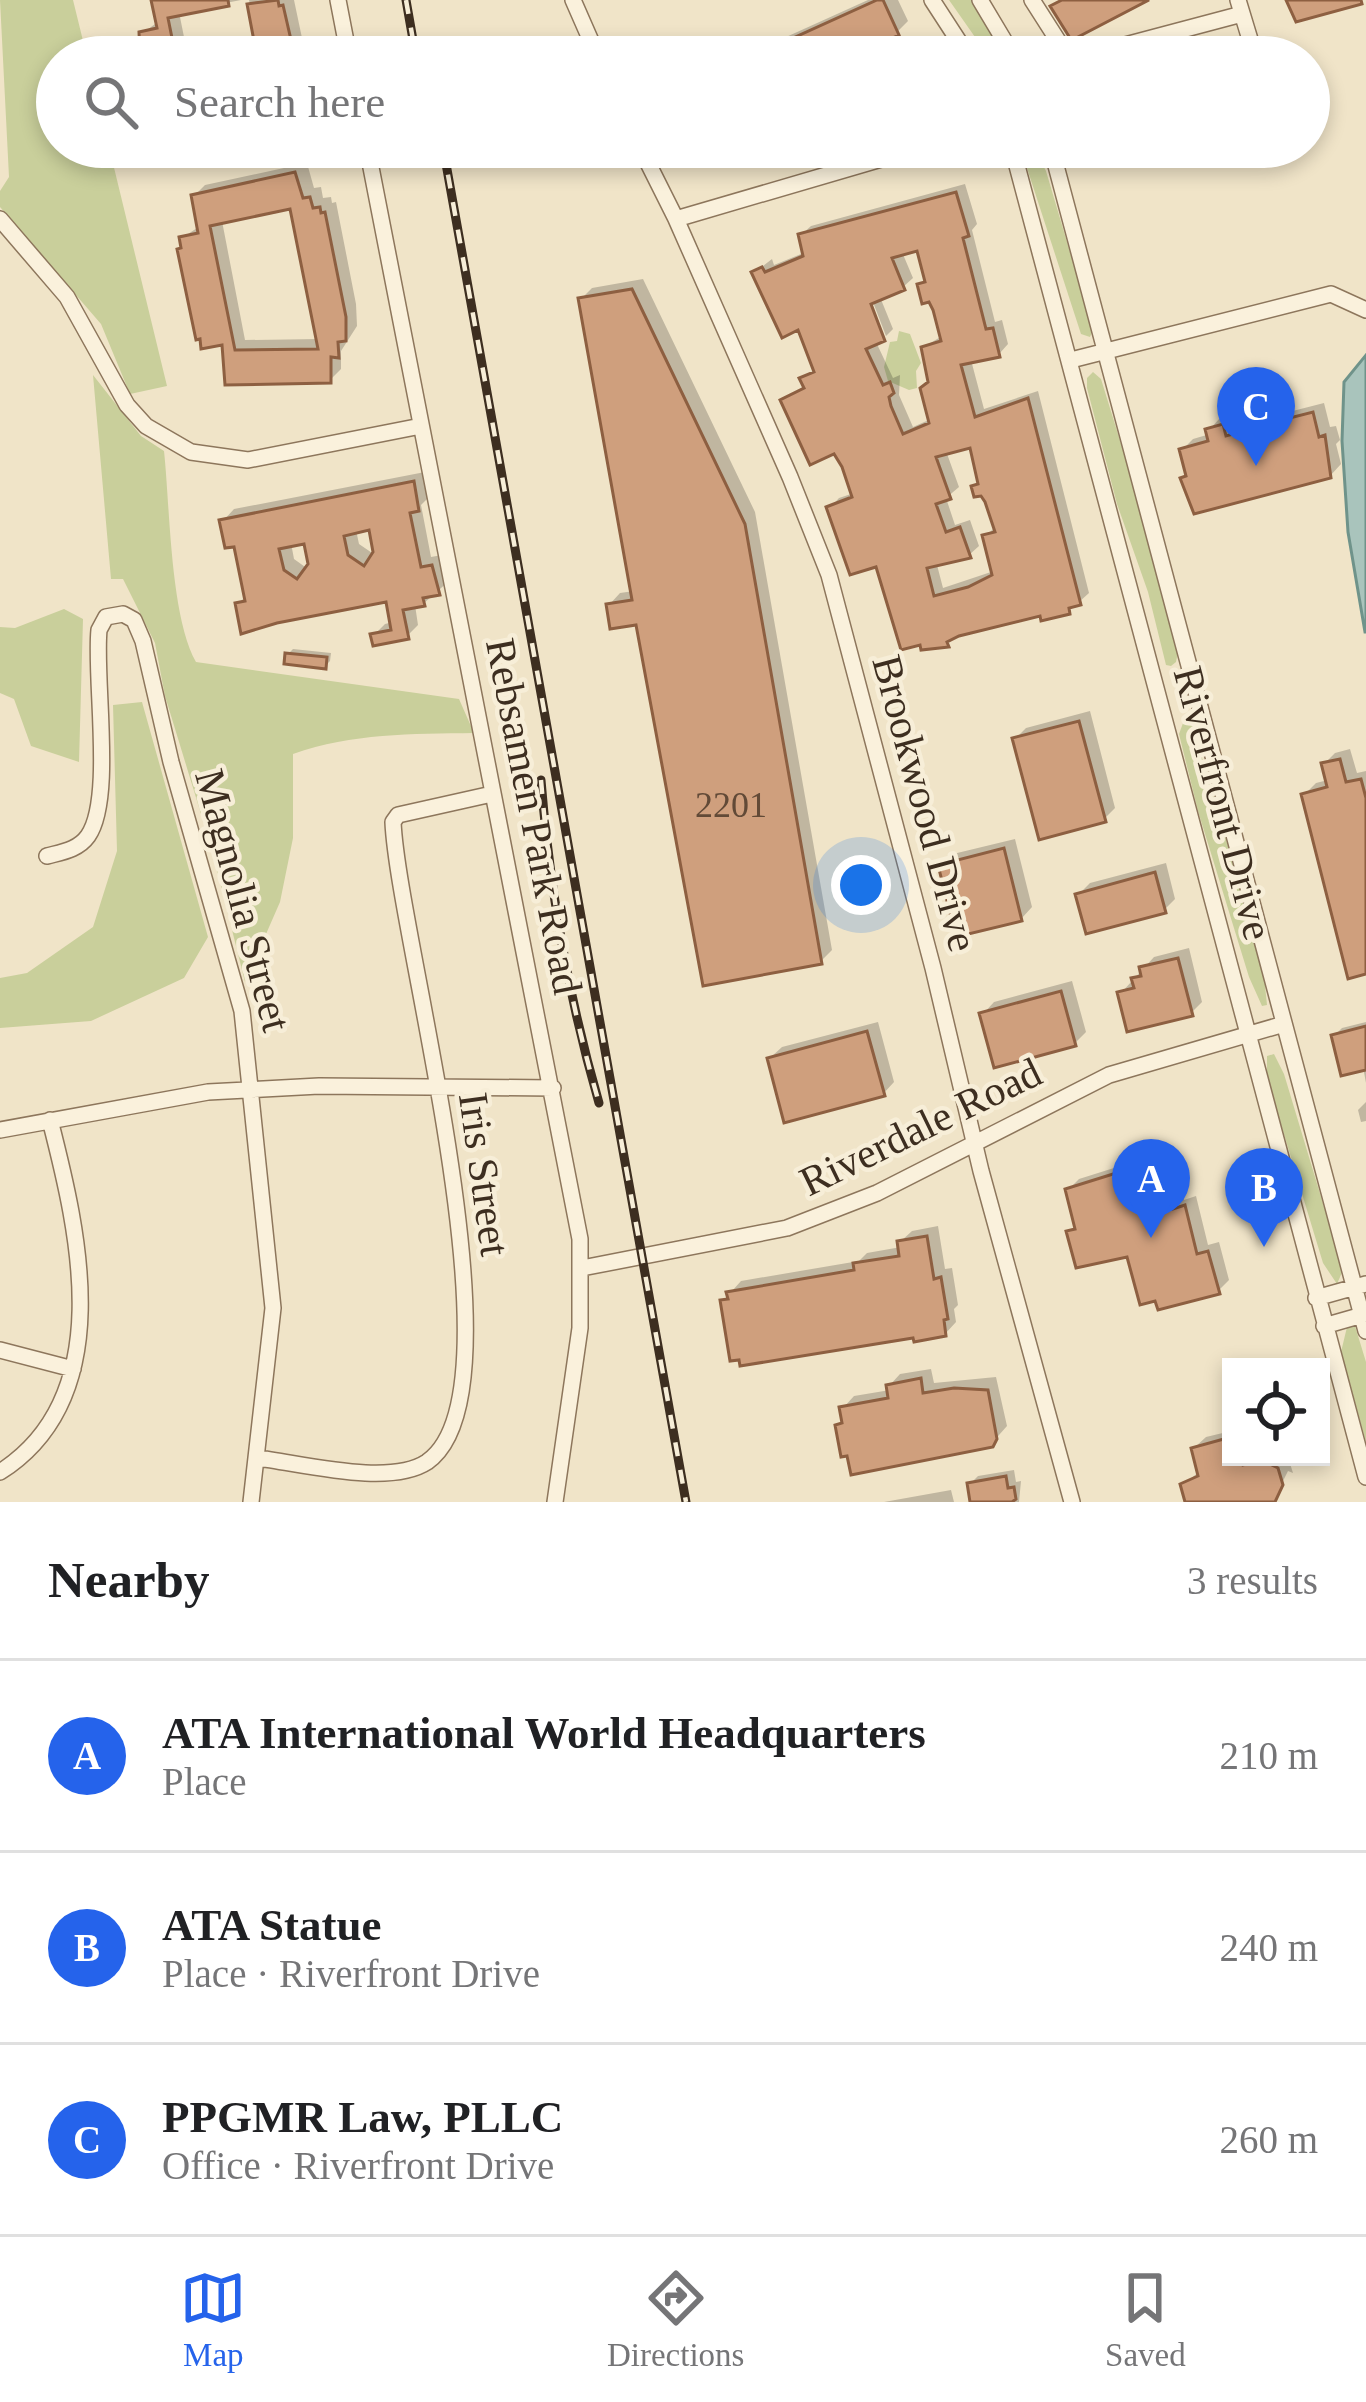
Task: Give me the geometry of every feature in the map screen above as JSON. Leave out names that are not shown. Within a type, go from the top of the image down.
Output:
[{"type":"street","points":[[338,0],[345,36]]},
{"type":"street","points":[[573,0],[589,36]]},
{"type":"street","points":[[932,0],[955,36]]},
{"type":"street","points":[[980,0],[1001,36]]},
{"type":"street","points":[[1032,0],[1056,36]]},
{"type":"street","points":[[1147,36],[1240,7]]},
{"type":"street","name":"Rebsamen Park Road","points":[[371,168],[553,1088],[582,1268],[580,1328],[555,1502]]},
{"type":"street","name":"Brookwood Drive","points":[[650,168],[790,477],[829,575],[1072,1502]]},
{"type":"street","points":[[676,219],[850,168]]},
{"type":"street","name":"Riverfront Drive","points":[[1018,168],[1366,1477]]},
{"type":"street","name":"Riverfront Drive","points":[[1058,168],[1284,1024],[1360,1286],[1365,1320]]},
{"type":"street","points":[[0,219],[67,297],[127,405],[146,426],[191,452],[248,460],[421,426]]},
{"type":"street","points":[[1071,360],[1330,294],[1366,310]]},
{"type":"street","name":"Magnolia Street","points":[[47,856],[82,843],[94,826],[100,765],[99,630],[106,617],[123,614],[134,620],[143,641],[171,762],[232,965],[252,1089],[273,1308],[251,1502]]},
{"type":"street","name":"Iris Street","points":[[257,1458],[400,1472],[429,1460],[449,1435],[460,1384],[464,1299],[453,1181],[393,822],[398,815],[492,794]]},
{"type":"street","name":"Riverdale Road","points":[[582,1268],[787,1228],[877,1192],[1109,1075],[1284,1024]]},
{"type":"street","points":[[0,1130],[164,1097],[252,1089],[553,1088]]},
{"type":"street","points":[[0,1472],[22,1458],[46,1432],[64,1403],[73,1369],[80,1318],[74,1230],[50,1120]]},
{"type":"street","points":[[1316,1298],[1360,1286]]},
{"type":"street","points":[[1324,1326],[1365,1320]]},
{"type":"street","points":[[0,1350],[73,1369]]},
{"type":"green space","points":[[0,0],[73,0],[82,36],[36,36],[36,168],[114,168],[167,386],[130,394],[101,324],[0,207],[0,191],[9,177]]},
{"type":"green space","points":[[949,0],[972,0],[994,36],[974,36]]},
{"type":"green space","points":[[1027,168],[1046,171],[1093,330],[1090,337],[1081,334]]},
{"type":"green space","points":[[899,331],[910,334],[921,363],[916,371],[917,388],[909,390],[888,381],[884,367],[890,342],[897,341]]},
{"type":"green space","points":[[1093,372],[1101,379],[1151,541],[1178,652],[1171,666],[1166,665],[1148,592],[1117,504],[1087,388]]},
{"type":"green space","points":[[93,375],[141,436],[164,451],[176,590],[196,662],[459,699],[474,733],[360,738],[293,754],[293,838],[280,902],[245,982],[212,850],[165,696],[155,643],[123,579],[111,579]]},
{"type":"green space","points":[[64,609],[83,619],[79,762],[31,746],[14,699],[0,693],[0,627],[15,628]]},
{"type":"green space","points":[[142,702],[208,937],[184,978],[91,1021],[0,1028],[0,978],[27,973],[93,927],[117,851],[113,705]]},
{"type":"green space","points":[[1186,715],[1263,966],[1267,1005],[1262,1006],[1249,977],[1198,811],[1179,734]]},
{"type":"green space","points":[[1274,1054],[1343,1270],[1337,1284],[1323,1263],[1276,1108],[1267,1074],[1267,1056]]},
{"type":"green space","points":[[1355,1326],[1366,1362],[1366,1442],[1341,1352],[1347,1327]]},
{"type":"water","points":[[1366,355],[1365,632],[1348,532],[1342,441],[1344,382]]},
{"type":"building","points":[[151,0],[228,0],[229,6],[168,18],[172,36],[139,36],[139,32],[157,28]]},
{"type":"building","points":[[278,0],[290,36],[253,36],[247,4]]},
{"type":"building","points":[[877,0],[883,0],[899,35],[897,36],[797,36]]},
{"type":"building","points":[[1062,0],[1149,0],[1080,36],[1069,36],[1050,6]]},
{"type":"building","points":[[1286,0],[1361,0],[1362,4],[1296,22]]},
{"type":"building","points":[[295,172],[303,198],[310,197],[313,208],[325,212],[346,317],[346,341],[338,342],[339,358],[331,357],[331,383],[225,385],[222,345],[201,349],[200,339],[196,340],[177,249],[181,248],[179,237],[198,233],[191,195]],"holes":[[[290,209],[318,349],[235,350],[210,226]]]},
{"type":"building","points":[[956,192],[986,329],[993,328],[1000,357],[961,365],[975,417],[1028,398],[1081,605],[1069,608],[1070,614],[1041,621],[1040,616],[959,636],[947,642],[949,647],[921,650],[920,645],[901,650],[876,567],[850,575],[826,507],[852,497],[842,467],[834,454],[810,465],[780,400],[804,388],[799,378],[814,372],[798,330],[782,338],[751,272],[762,267],[765,272],[803,256],[798,234]],"holes":[[[917,251],[925,282],[917,284],[922,304],[929,302],[941,341],[921,347],[928,382],[920,388],[929,423],[903,434],[891,406],[890,382],[883,385],[866,349],[885,341],[871,304],[905,290],[892,258]],[[970,448],[978,484],[971,486],[974,497],[981,496],[985,502],[995,532],[982,535],[992,575],[934,596],[927,568],[971,558],[960,527],[946,532],[936,504],[951,499],[936,457]]]},
{"type":"building","points":[[632,289],[745,524],[822,964],[703,986],[636,625],[610,629],[606,604],[632,600],[578,298]]},
{"type":"building","points":[[1313,412],[1319,437],[1325,435],[1331,478],[1194,514],[1180,478],[1186,476],[1179,449],[1208,441],[1205,429],[1223,424],[1226,436],[1252,429],[1250,418],[1268,413],[1270,423]]},
{"type":"building","points":[[414,481],[419,511],[410,513],[421,567],[432,565],[440,595],[423,598],[425,606],[403,610],[409,639],[373,646],[370,634],[391,630],[386,602],[241,634],[235,603],[245,601],[234,547],[225,548],[219,520]],"holes":[[[369,530],[373,552],[364,566],[348,555],[344,536]],[[304,544],[308,564],[297,579],[284,570],[279,549]]]},
{"type":"building","points":[[285,653],[327,657],[326,669],[284,664]]},
{"type":"building","points":[[1079,721],[1106,822],[1039,840],[1012,738]]},
{"type":"building","points":[[1340,759],[1346,782],[1361,779],[1366,798],[1366,974],[1348,979],[1301,794],[1327,787],[1321,763]]},
{"type":"building","points":[[1004,848],[1022,921],[956,937],[938,865]]},
{"type":"building","points":[[1155,872],[1166,913],[1086,934],[1075,894]]},
{"type":"building","points":[[1178,958],[1193,1016],[1127,1032],[1117,992],[1134,988],[1131,978],[1141,976],[1139,967]]},
{"type":"building","points":[[1061,991],[1076,1046],[994,1068],[979,1013]]},
{"type":"building","points":[[1366,1026],[1366,1070],[1341,1076],[1331,1035]]},
{"type":"building","points":[[867,1031],[885,1096],[784,1123],[767,1058]]},
{"type":"building","points":[[1142,1165],[1143,1170],[1157,1167],[1160,1181],[1132,1188],[1173,1202],[1173,1209],[1185,1205],[1197,1254],[1208,1251],[1220,1294],[1158,1310],[1155,1301],[1140,1305],[1127,1257],[1076,1268],[1066,1231],[1075,1229],[1065,1189]]},
{"type":"building","points":[[927,1236],[934,1279],[941,1277],[946,1336],[740,1366],[739,1360],[730,1361],[720,1300],[728,1299],[726,1292],[854,1270],[853,1263],[899,1256],[897,1241]]},
{"type":"building","points":[[921,1378],[923,1393],[988,1390],[997,1439],[993,1447],[851,1475],[847,1456],[841,1457],[835,1425],[842,1423],[839,1407],[888,1398],[886,1385]]},
{"type":"building","points":[[1222,1439],[1222,1466],[1278,1468],[1283,1485],[1275,1502],[1185,1502],[1180,1484],[1198,1476],[1191,1448]]},
{"type":"building","points":[[1006,1476],[1008,1488],[1014,1487],[1012,1502],[970,1502],[967,1483]]},
{"type":"railway","points":[[406,0],[412,36]]},
{"type":"railway","points":[[447,168],[686,1502]]},
{"type":"railway","points":[[541,780],[562,943],[599,1103]]},
{"type":"place","name":"PPGMR Law, PLLC","points":[[1256,466]]},
{"type":"place","name":"ATA International World Headquarters","points":[[1151,1238]]},
{"type":"place","name":"ATA Statue","points":[[1264,1247]]}]
